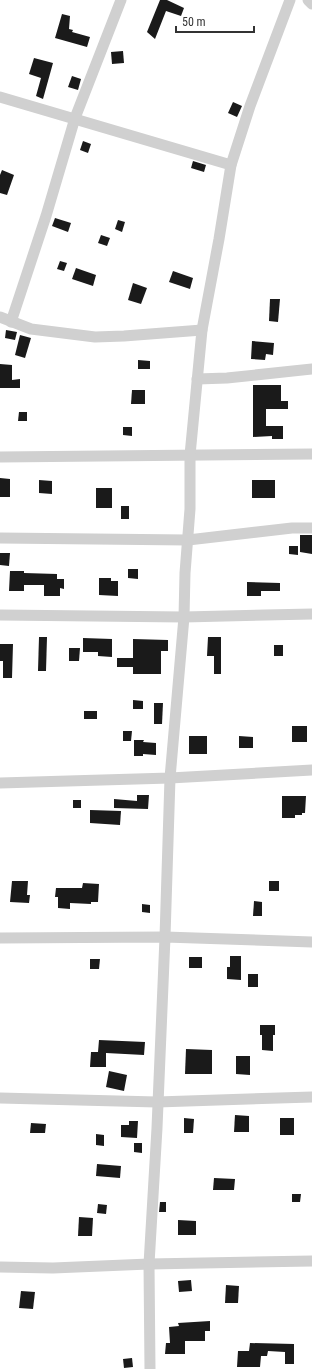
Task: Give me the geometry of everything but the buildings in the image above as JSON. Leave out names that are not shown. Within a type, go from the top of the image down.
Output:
[{"type":"street","points":[[11,322],[46,216],[75,118],[121,0]]},
{"type":"street","points":[[150,1369],[149,1264],[165,937],[170,778],[184,617],[185,573],[190,509],[190,456],[202,330],[231,165],[250,106],[290,0]]},
{"type":"street","points":[[308,0],[312,4]]},
{"type":"street","points":[[0,97],[11,102],[75,118],[231,165]]},
{"type":"street","points":[[0,317],[32,329],[94,337],[202,330]]},
{"type":"street","points":[[197,380],[312,369]]},
{"type":"street","points":[[0,457],[312,454]]},
{"type":"street","points":[[0,538],[188,540],[292,528],[312,528]]},
{"type":"street","points":[[0,615],[184,617],[312,614]]},
{"type":"street","points":[[0,783],[170,778],[312,770]]},
{"type":"street","points":[[0,938],[165,937],[312,942]]},
{"type":"street","points":[[0,1098],[157,1102],[312,1097]]},
{"type":"street","points":[[0,1267],[52,1268],[149,1264],[312,1261]]}]
